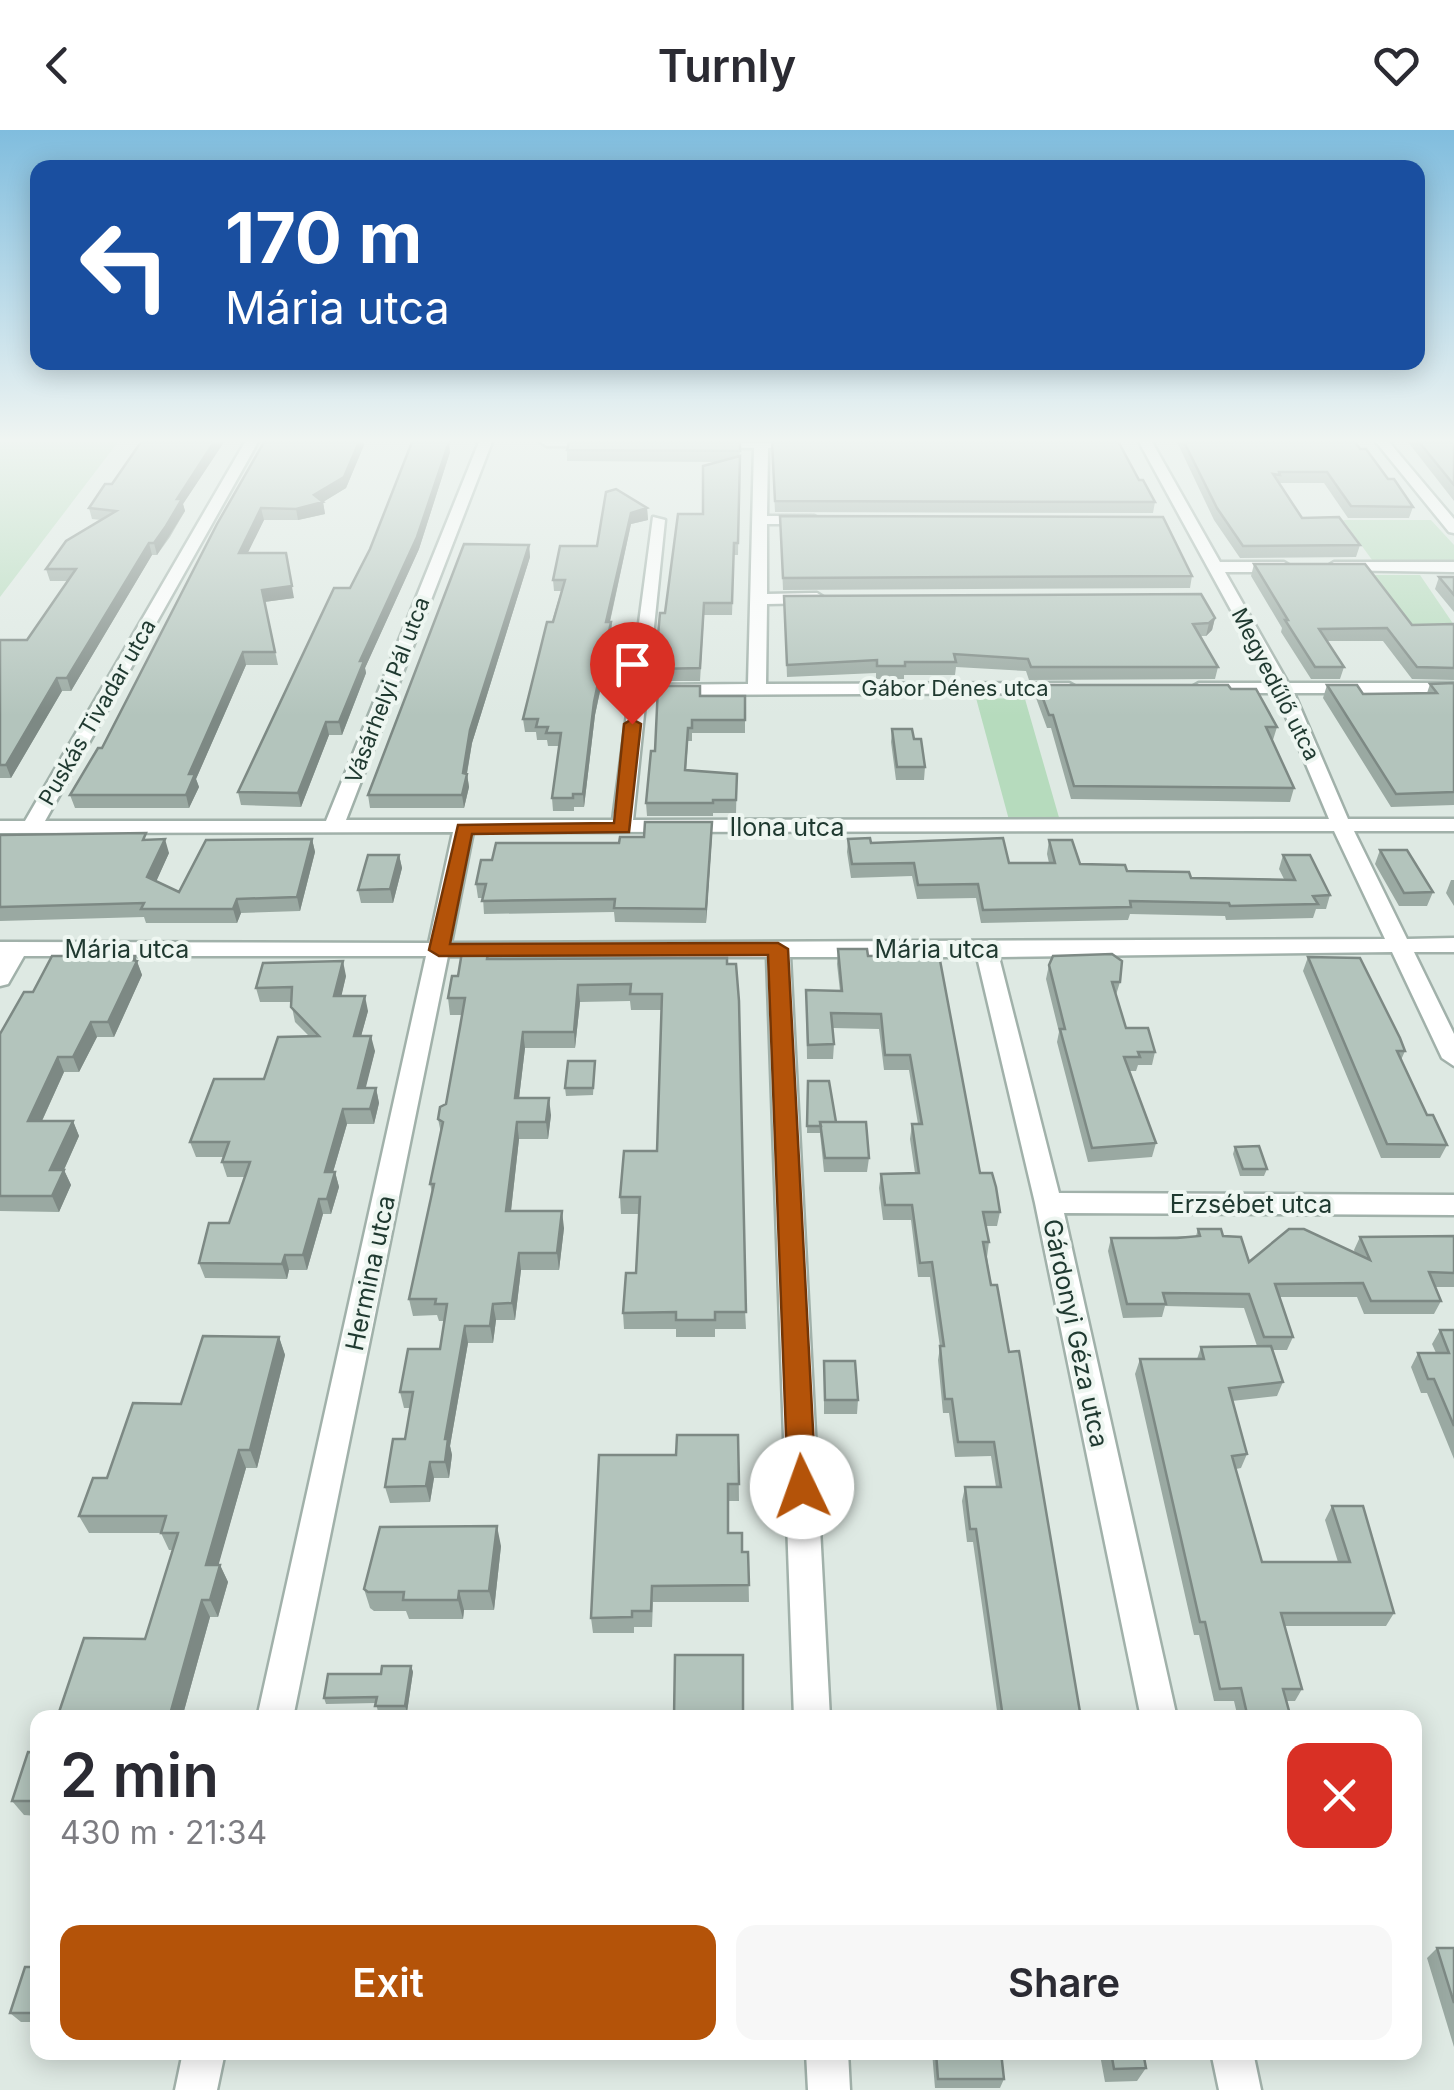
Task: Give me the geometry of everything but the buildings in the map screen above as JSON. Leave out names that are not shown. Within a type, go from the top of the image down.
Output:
[{"type":"street","name":"Puskás Tivadar utca","points":[[32,827],[199,533]]},
{"type":"street","name":"Vásárhelyi Pál utca","points":[[334,828],[449,533]]},
{"type":"street","points":[[622,828],[656,533]]},
{"type":"street","points":[[757,688],[762,533]]},
{"type":"street","name":"Megyedűlő utca","points":[[1196,533],[1282,688],[1341,825],[1454,1058]]},
{"type":"street","points":[[1215,567],[1294,567]]},
{"type":"street","points":[[1314,567],[1454,567]]},
{"type":"street","points":[[1212,597],[1232,597]]},
{"type":"street","points":[[760,599],[839,598]]},
{"type":"street","name":"Gábor Dénes utca","points":[[636,690],[1088,688]]},
{"type":"street","points":[[1185,688],[1454,688]]},
{"type":"street","name":"Ilona utca","points":[[0,826],[1454,825]]},
{"type":"street","name":"Hermina utca","points":[[277,1710],[464,828]]},
{"type":"street","name":"Mária utca","points":[[8,949],[986,950],[1454,945]]},
{"type":"street","points":[[0,979],[8,949]]},
{"type":"street","points":[[778,949],[812,1710]]},
{"type":"street","name":"Gárdonyi Géza utca","points":[[986,950],[1048,1203],[1158,1710]]},
{"type":"street","name":"Erzsébet utca","points":[[1048,1203],[1454,1206]]},
{"type":"street","points":[[196,2090],[202,2060]]},
{"type":"street","points":[[827,2060],[828,2090]]},
{"type":"street","points":[[1234,2060],[1240,2090]]},
{"type":"green space","points":[[0,533],[48,533],[0,597]]},
{"type":"green space","points":[[1353,533],[1443,533],[1454,545],[1454,564],[1375,564]]},
{"type":"green space","points":[[1373,575],[1420,575],[1454,625],[1411,625]]},
{"type":"green space","points":[[976,698],[1025,699],[1060,821],[1009,820]]},
{"type":"route","points":[[632,724],[622,828],[464,828],[439,950],[778,949],[802,1487]]}]
